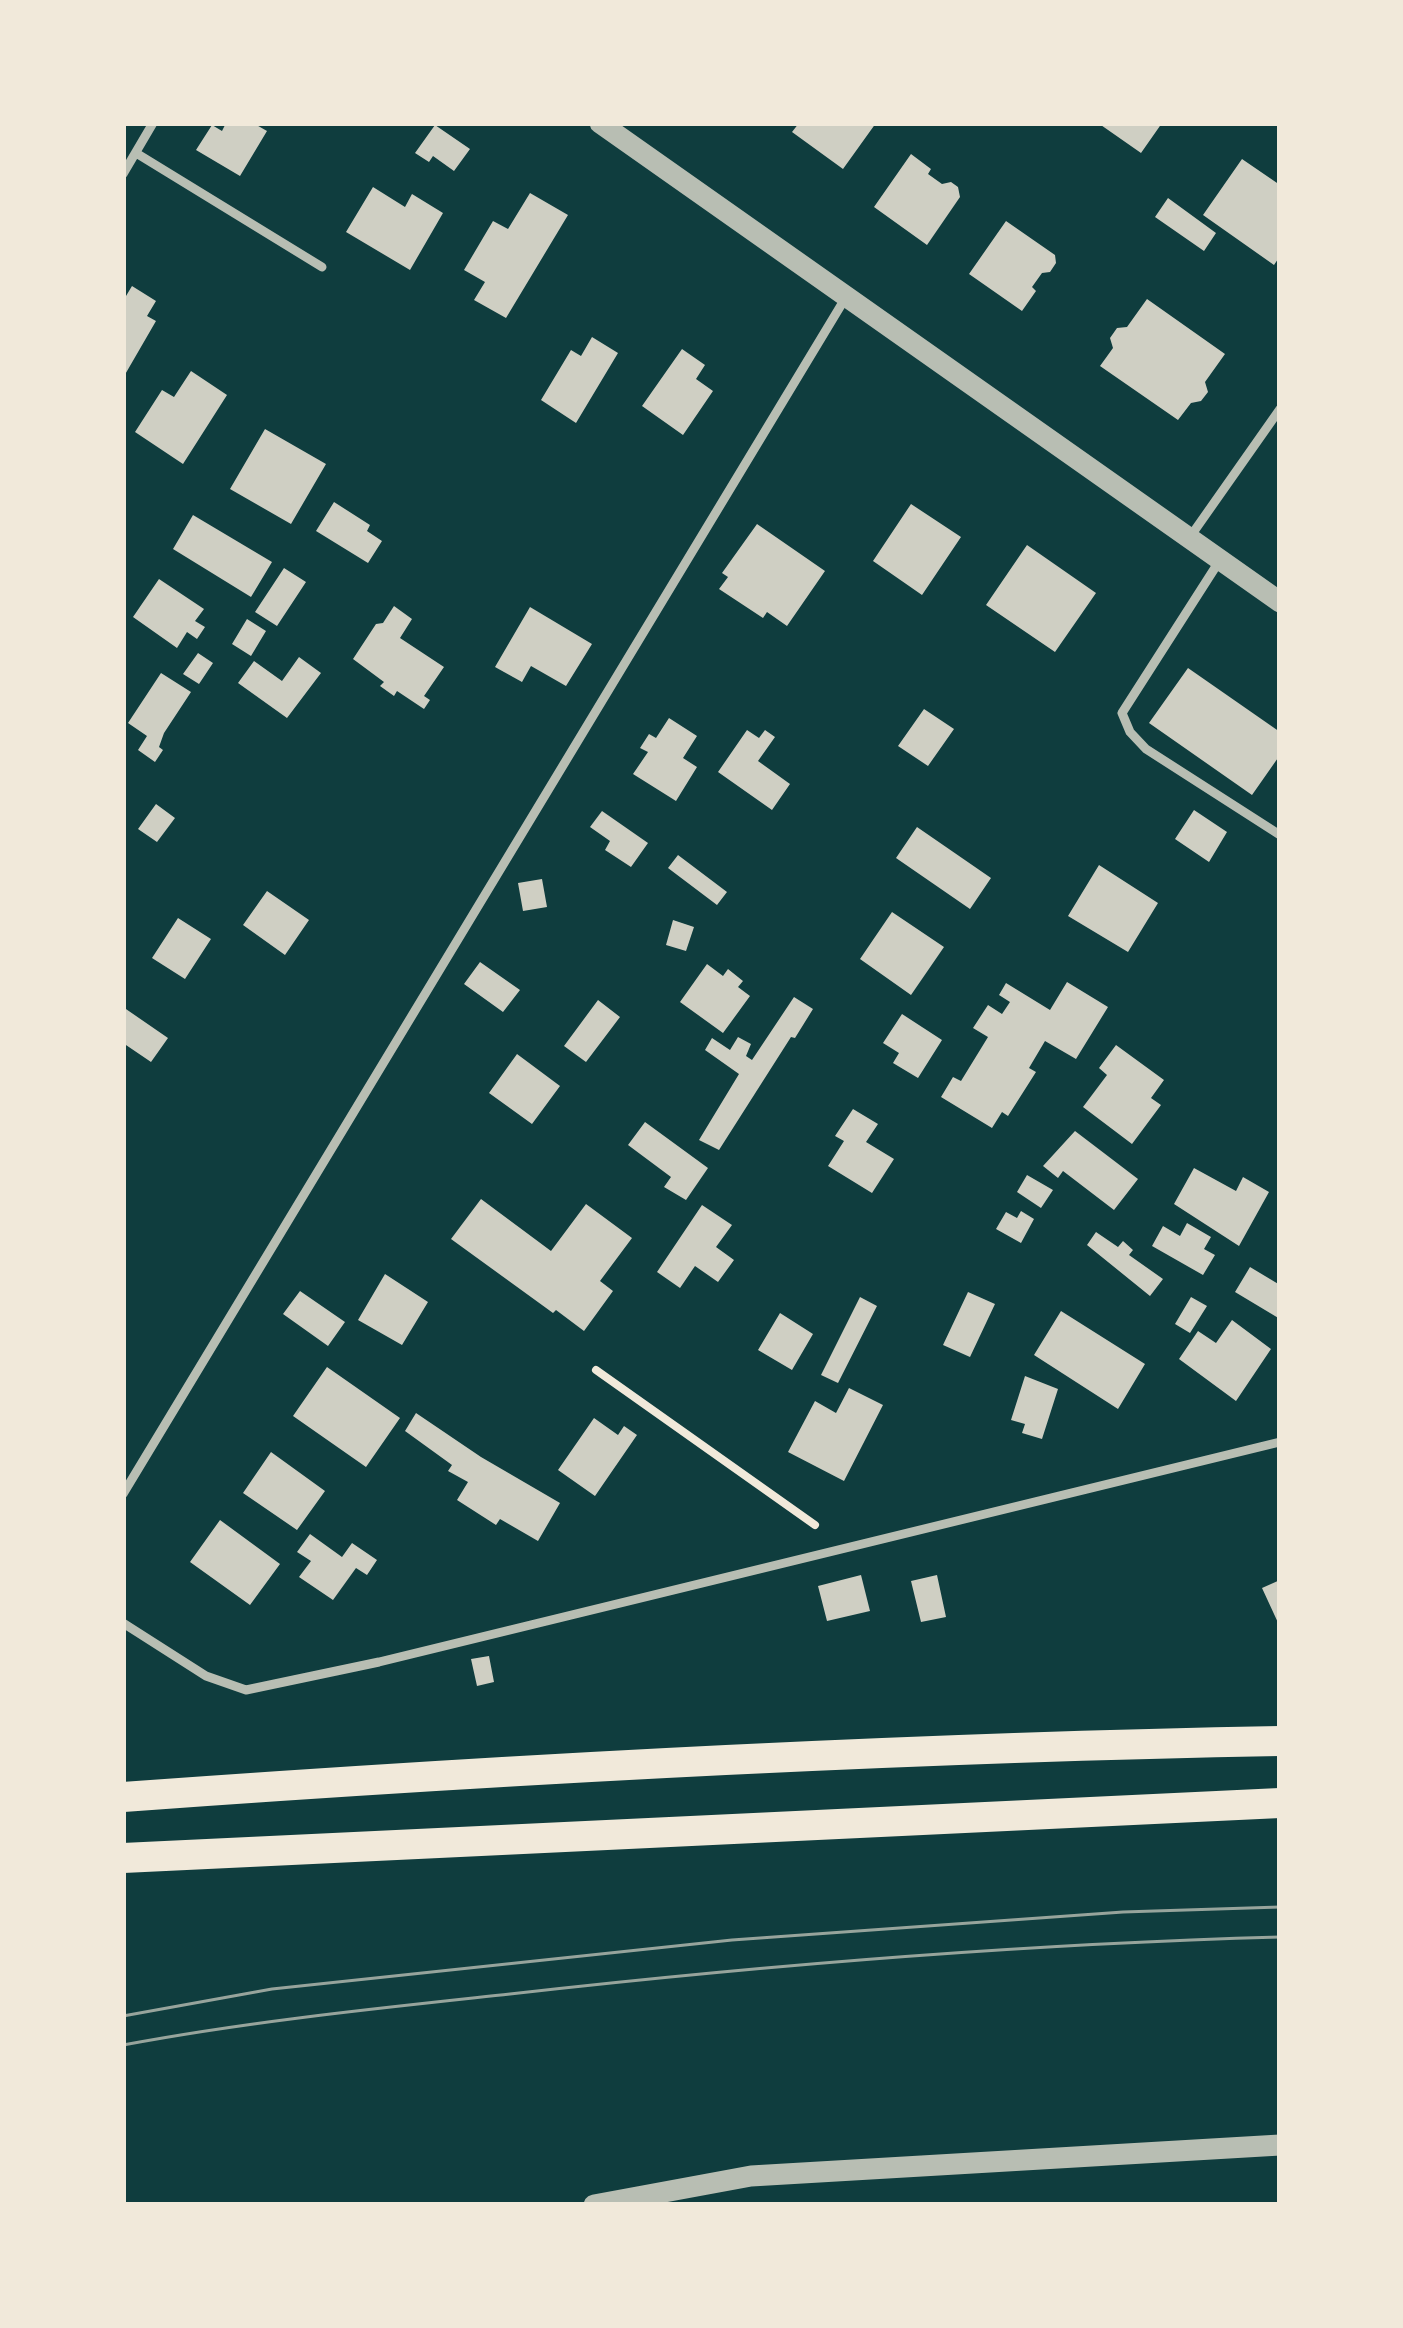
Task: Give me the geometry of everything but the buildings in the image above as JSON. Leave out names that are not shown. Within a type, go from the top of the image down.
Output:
[{"type":"main road","points":[[123,1797],[470,1772],[1060,1745],[1280,1741]]},
{"type":"main road","points":[[123,1858],[1280,1803]]},
{"type":"street","points":[[600,123],[1280,602]]},
{"type":"street","points":[[595,2205],[751,2176],[1280,2145]]},
{"type":"lane","points":[[123,174],[153,123]]},
{"type":"lane","points":[[136,153],[322,266]]},
{"type":"lane","points":[[123,1494],[847,295]]},
{"type":"lane","points":[[1189,538],[1280,409]]},
{"type":"lane","points":[[1220,560],[1122,713],[1130,732],[1146,749],[1280,835]]},
{"type":"lane","points":[[123,1623],[206,1676],[246,1690],[379,1662],[1280,1442]]},
{"type":"path","points":[[596,1370],[849,1548]]},
{"type":"tram line","points":[[123,2016],[272,1989],[732,1940],[1123,1912],[1280,1907]]},
{"type":"tram line","points":[[123,2045],[316,2016],[702,1974],[991,1950],[1280,1937]]}]
